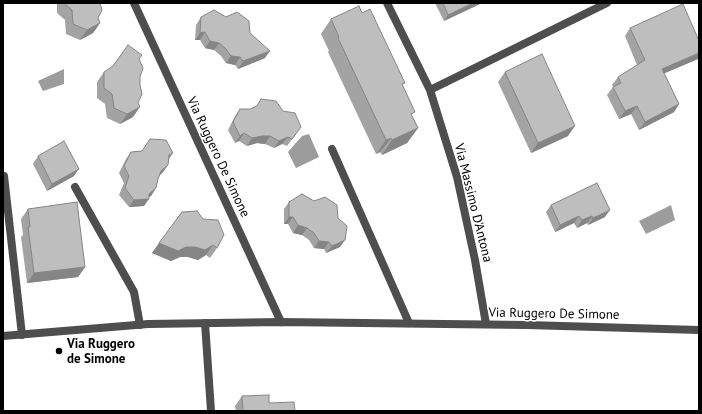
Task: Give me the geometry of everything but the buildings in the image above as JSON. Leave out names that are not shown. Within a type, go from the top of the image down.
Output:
[{"type":"street","name":"Via Ruggero De Simone","points":[[134,3],[281,322]]},
{"type":"street","name":"Via Massimo D'Antona","points":[[387,3],[430,90],[457,177],[475,260],[486,324]]},
{"type":"street","points":[[430,90],[607,3]]},
{"type":"street","points":[[332,149],[409,323]]},
{"type":"street","points":[[4,176],[22,335]]},
{"type":"street","points":[[75,187],[134,292],[140,325]]},
{"type":"street","name":"Via Ruggero De Simone","points":[[3,336],[140,325],[281,322],[486,324],[699,330]]},
{"type":"street","points":[[205,323],[211,411]]},
{"type":"shaded area","points":[[64,69],[64,84],[43,91],[38,81]]},
{"type":"shaded area","points":[[309,134],[319,157],[296,168],[288,152],[302,136]]},
{"type":"shaded area","points":[[671,205],[675,220],[646,234],[639,221]]},
{"type":"place","name":"Via Ruggero de Simone","points":[[59,351]]}]
